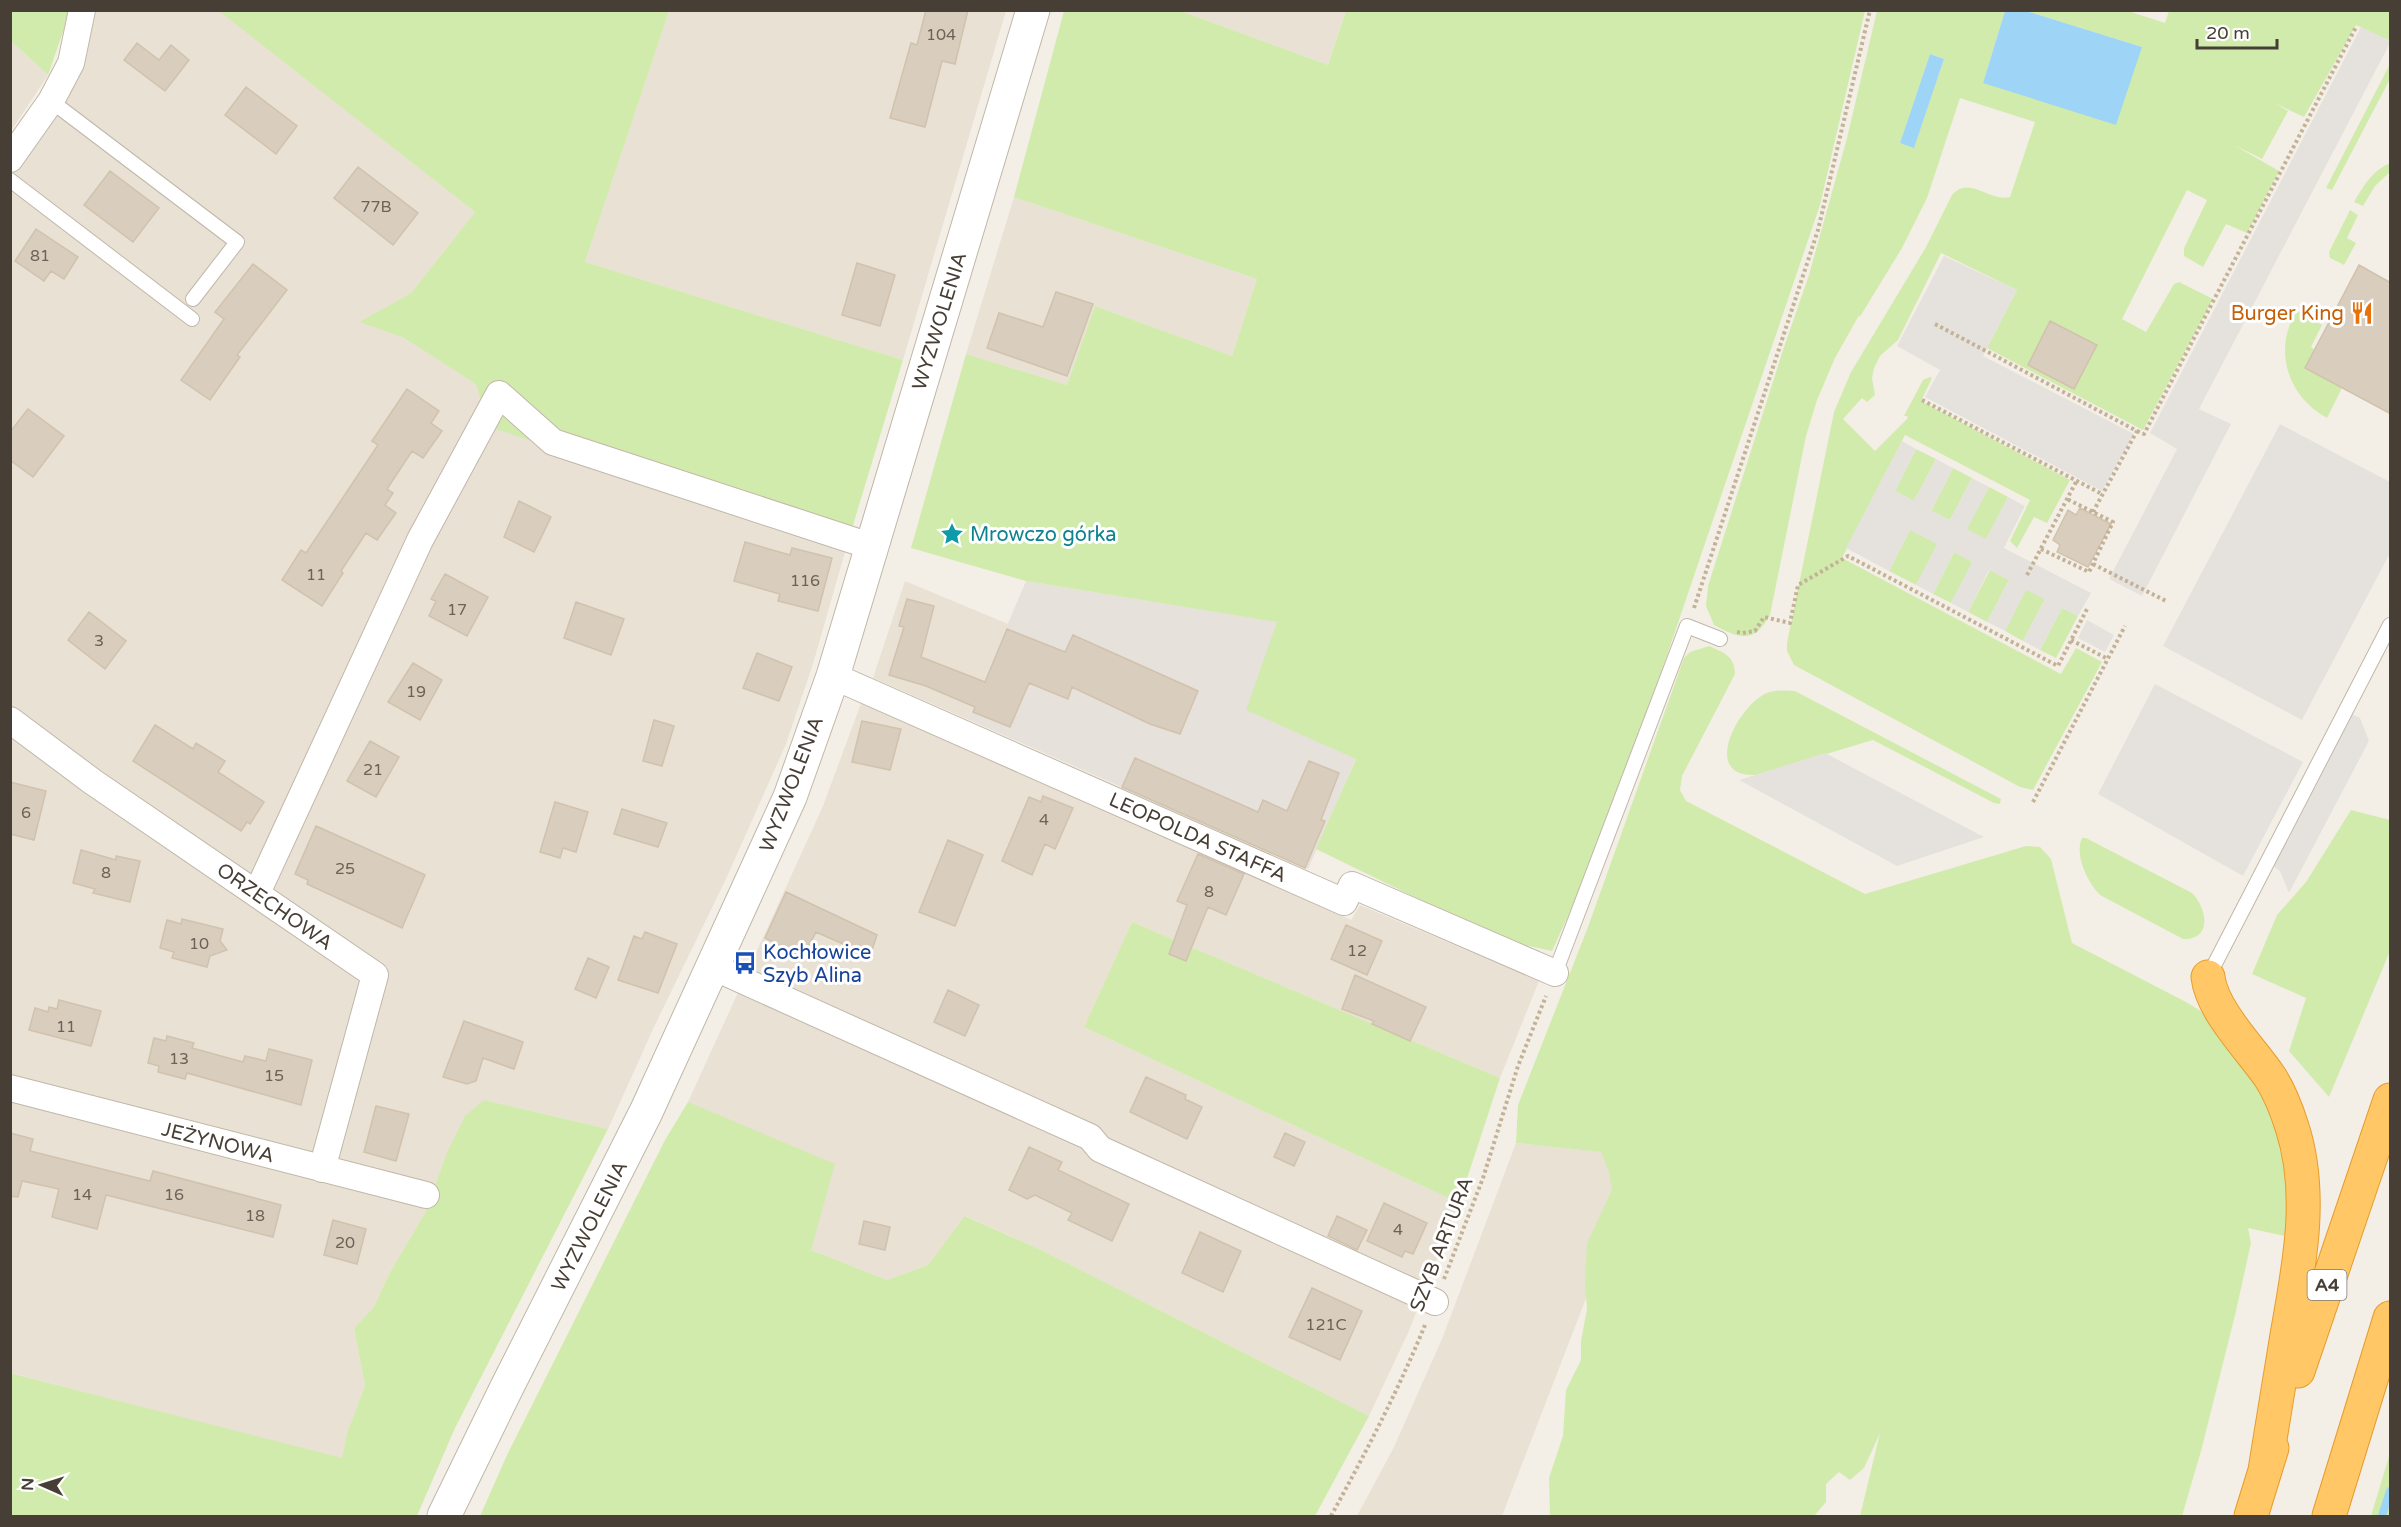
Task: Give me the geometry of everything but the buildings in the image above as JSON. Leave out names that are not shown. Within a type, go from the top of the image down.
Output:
[{"type":"highway","points":[[2208,977],[2209,986],[2220,1007],[2271,1079],[2292,1127],[2302,1176],[2303,1218],[2298,1269],[2265,1470]]},
{"type":"highway","name":"A4","points":[[2251,1516],[2391,1100]]},
{"type":"highway","points":[[2329,1516],[2391,1318]]},
{"type":"highway","points":[[2329,1516],[2391,1392]]},
{"type":"street","points":[[10,159],[51,101],[71,63],[81,10]]},
{"type":"street","name":"WYZWOLENIA","points":[[444,1516],[646,1112],[790,797],[833,676],[870,546],[1033,10]]},
{"type":"street","points":[[257,893],[420,540],[499,394],[553,442],[870,546]]},
{"type":"street","name":"LEOPOLDA STAFFA","points":[[833,676],[1344,902],[1353,885],[1556,973]]},
{"type":"street","name":"ORZECHOWA","points":[[10,720],[93,782],[375,975],[322,1169]]},
{"type":"street","points":[[713,967],[1090,1137],[1100,1149],[1435,1302]]},
{"type":"street","name":"JEŻYNOWA","points":[[10,1088],[426,1195]]},
{"type":"lane","points":[[51,101],[237,242],[193,299]]},
{"type":"lane","points":[[10,180],[192,319]]},
{"type":"lane","points":[[2208,977],[2391,625]]},
{"type":"lane","points":[[1556,973],[1688,626],[1720,639]]},
{"type":"path","points":[[1688,626],[1818,230],[1870,10]]},
{"type":"path","points":[[1935,324],[2144,434],[2356,27]]},
{"type":"path","points":[[1922,400],[2103,494]]},
{"type":"path","points":[[2093,512],[2137,431]]},
{"type":"path","points":[[2027,575],[2077,480]]},
{"type":"path","points":[[2041,549],[2089,572],[2114,522],[2067,499]]},
{"type":"path","points":[[1736,632],[1755,631],[1764,617],[1790,623],[1798,585],[1848,556],[2058,666],[2088,607]]},
{"type":"path","points":[[2092,564],[2166,601]]},
{"type":"path","points":[[2033,802],[2126,626]]},
{"type":"path","points":[[2071,640],[2108,659]]},
{"type":"path","name":"SZYB ARTURA","points":[[1331,1516],[1412,1358],[1483,1178],[1518,1066],[1556,973]]},
{"type":"shaded area","points":[[92,11],[220,11],[475,212],[411,293],[359,322],[404,338],[602,463],[847,545],[813,664],[786,744],[726,879],[654,1027],[608,1129],[484,1100],[445,1157],[426,1211],[389,1274],[374,1307],[354,1328],[365,1386],[347,1433],[342,1459],[11,1373],[11,176],[68,92]]},
{"type":"shaded area","points":[[669,11],[1006,11],[903,360],[585,262]]},
{"type":"shaded area","points":[[1181,11],[1346,11],[1328,65]]},
{"type":"shaded area","points":[[2361,27],[2390,43],[2199,409],[2231,424],[2142,596],[2109,579],[2177,449],[2150,433]]},
{"type":"shaded area","points":[[11,41],[48,75],[11,131]]},
{"type":"shaded area","points":[[1014,197],[1257,279],[1232,356],[1095,306],[1067,385],[966,354]]},
{"type":"shaded area","points":[[1944,256],[2017,290],[1983,356],[2134,434],[2102,491],[1925,397],[1940,370],[1897,346]]},
{"type":"shaded area","points":[[2280,424],[2390,482],[2390,553],[2302,720],[2163,646]]},
{"type":"shaded area","points":[[1902,441],[1916,449],[1895,491],[1914,501],[1936,459],[1953,468],[1931,511],[1950,520],[1972,478],[1989,487],[1967,529],[1986,539],[2008,497],[2025,506],[2004,548],[2091,593],[2078,616],[2062,608],[2040,650],[2023,641],[2045,599],[2026,590],[2005,631],[1987,622],[2009,580],[1989,570],[1968,612],[1951,603],[1972,562],[1954,552],[1933,594],[1916,585],[1937,544],[1910,530],[1889,571],[1846,548]]},
{"type":"shaded area","points":[[905,581],[1008,624],[967,719],[873,678]]},
{"type":"shaded area","points":[[1026,581],[1278,622],[1247,710],[1356,758],[1308,869],[967,719]]},
{"type":"shaded area","points":[[2087,620],[2114,635],[2105,652],[2078,638]]},
{"type":"shaded area","points":[[2155,684],[2303,762],[2243,876],[2098,794]]},
{"type":"shaded area","points":[[863,698],[1190,844],[1351,920],[1360,905],[1539,981],[1500,1078],[1132,922],[1084,1027],[1459,1203],[1408,1333],[1369,1416],[1041,1250],[966,1216],[928,1265],[887,1280],[811,1250],[688,1102],[823,806]]},
{"type":"shaded area","points":[[2346,711],[2360,718],[2369,741],[2289,893],[2280,871],[2268,863]]},
{"type":"shaded area","points":[[1825,753],[1984,837],[1897,866],[1739,780]]},
{"type":"shaded area","points":[[1516,1143],[1641,1156],[1502,1516],[1357,1516],[1393,1449],[1442,1339]]},
{"type":"green space","points":[[11,10],[68,11],[48,75],[11,41]]},
{"type":"green space","points":[[219,11],[669,11],[585,262],[903,360],[847,545],[490,427],[476,384],[404,338],[359,322],[411,293],[475,212]]},
{"type":"green space","points":[[1064,11],[1181,11],[1328,65],[1346,11],[1865,11],[1820,205],[1663,667],[1584,881],[1552,951],[1503,940],[1316,849],[1356,759],[1246,710],[1277,622],[1026,581],[911,548],[966,354],[1067,385],[1095,306],[1232,356],[1257,279],[1014,197]]},
{"type":"green space","points":[[1877,11],[2005,11],[1983,83],[2142,47],[2026,11],[2128,11],[2165,23],[2169,11],[2390,11],[2390,41],[2356,25],[2304,117],[2274,103],[2288,111],[2262,159],[2234,145],[2279,171],[2247,233],[2226,224],[2203,267],[2184,256],[2184,248],[2207,200],[2187,190],[2122,319],[2146,332],[2174,284],[2179,282],[2213,299],[2143,430],[1987,348],[2017,290],[1941,253],[1898,340],[1880,356],[1874,368],[1872,378],[1875,395],[1867,402],[1862,398],[1843,419],[1875,451],[1908,418],[1904,416],[1923,380],[1930,377],[1932,378],[1921,401],[2070,480],[2047,523],[2034,517],[2017,548],[2010,541],[2030,500],[1905,435],[1842,558],[2061,674],[2076,648],[2102,662],[2033,790],[2020,787],[1794,665],[1787,651],[1787,643],[1834,412],[1851,372],[1926,247],[1952,195],[1959,190],[1972,188],[2002,198],[2010,197],[2035,122],[1960,98],[1927,198],[1902,248],[1835,358],[1817,400],[1806,436],[1770,615],[1758,631],[1752,635],[1739,636],[1714,625],[1706,606],[1708,586],[1809,275],[1847,138]],"holes":[[[1930,54],[1944,59],[1914,147],[1900,143]]]},
{"type":"green space","points":[[2390,64],[2390,79],[2332,190],[2326,188]]},
{"type":"green space","points":[[2390,163],[2390,172],[2375,186],[2363,206],[2354,202],[2373,174]]},
{"type":"green space","points":[[2350,210],[2358,215],[2347,238],[2356,243],[2344,265],[2330,258],[2329,252]]},
{"type":"green space","points":[[2297,311],[2316,318],[2315,321],[2322,325],[2311,347],[2342,388],[2327,418],[2302,398],[2288,371],[2285,356],[2286,341]]},
{"type":"green space","points":[[1916,449],[1936,459],[1914,501],[1895,491]]},
{"type":"green space","points":[[1953,468],[1972,478],[1950,520],[1931,511]]},
{"type":"green space","points":[[1989,487],[2008,497],[1986,540],[1966,529]]},
{"type":"green space","points":[[1910,530],[1938,544],[1916,585],[1889,571]]},
{"type":"green space","points":[[1954,552],[1973,562],[1951,603],[1933,594]]},
{"type":"green space","points":[[1990,570],[2009,580],[1987,622],[1968,612]]},
{"type":"green space","points":[[2026,589],[2045,599],[2023,641],[2005,631]]},
{"type":"green space","points":[[2062,608],[2078,616],[2056,658],[2040,650]]},
{"type":"green space","points":[[1709,646],[1730,659],[1735,674],[1682,776],[1680,790],[1686,801],[1865,894],[2026,846],[2040,847],[2051,859],[2072,943],[2204,1013],[2251,1077],[2272,1113],[2284,1149],[2289,1237],[2248,1228],[2251,1243],[2236,1311],[2201,1451],[2182,1516],[1860,1516],[1880,1433],[1864,1468],[1850,1480],[1839,1472],[1826,1484],[1826,1502],[1814,1516],[1550,1516],[1549,1478],[1563,1436],[1566,1390],[1581,1360],[1581,1341],[1587,1309],[1585,1284],[1587,1243],[1612,1190],[1609,1172],[1601,1152],[1516,1143],[1518,1105],[1588,927],[1684,658],[1690,652]]},
{"type":"green space","points":[[1781,690],[1795,691],[2001,799],[2000,804],[1994,803],[1873,740],[1756,775],[1739,773],[1730,765],[1727,753],[1736,725],[1745,711],[1767,693]]},
{"type":"green space","points":[[2351,810],[2390,820],[2390,951],[2329,1097],[2289,1051],[2306,998],[2252,974],[2277,915],[2306,882]]},
{"type":"green space","points":[[2082,838],[2192,893],[2204,914],[2203,929],[2193,938],[2183,939],[2100,895],[2091,883],[2081,860]]},
{"type":"green space","points":[[1132,922],[1500,1078],[1459,1203],[1084,1027]]},
{"type":"green space","points":[[484,1100],[608,1129],[455,1428],[417,1516],[11,1516],[10,1373],[342,1458],[347,1433],[365,1386],[354,1328],[374,1307],[389,1274],[426,1211],[445,1157],[465,1116]]},
{"type":"green space","points":[[688,1102],[835,1164],[811,1250],[887,1280],[928,1265],[965,1216],[1041,1250],[1369,1416],[1315,1516],[480,1516],[507,1455],[665,1140]]},
{"type":"green space","points":[[2390,1453],[2390,1516],[2371,1516]]},
{"type":"water","points":[[2005,11],[2026,11],[2142,47],[2116,125],[1983,83]]},
{"type":"water","points":[[1930,54],[1944,59],[1914,148],[1900,143]]},
{"type":"waterway","points":[[2382,1516],[2390,1491]]},
{"type":"place","name":"Burger King","points":[[2362,313]]},
{"type":"place","name":"Mrowczo górka","points":[[952,534]]},
{"type":"place","name":"Kochłowice Szyb Alina","points":[[745,963]]}]
